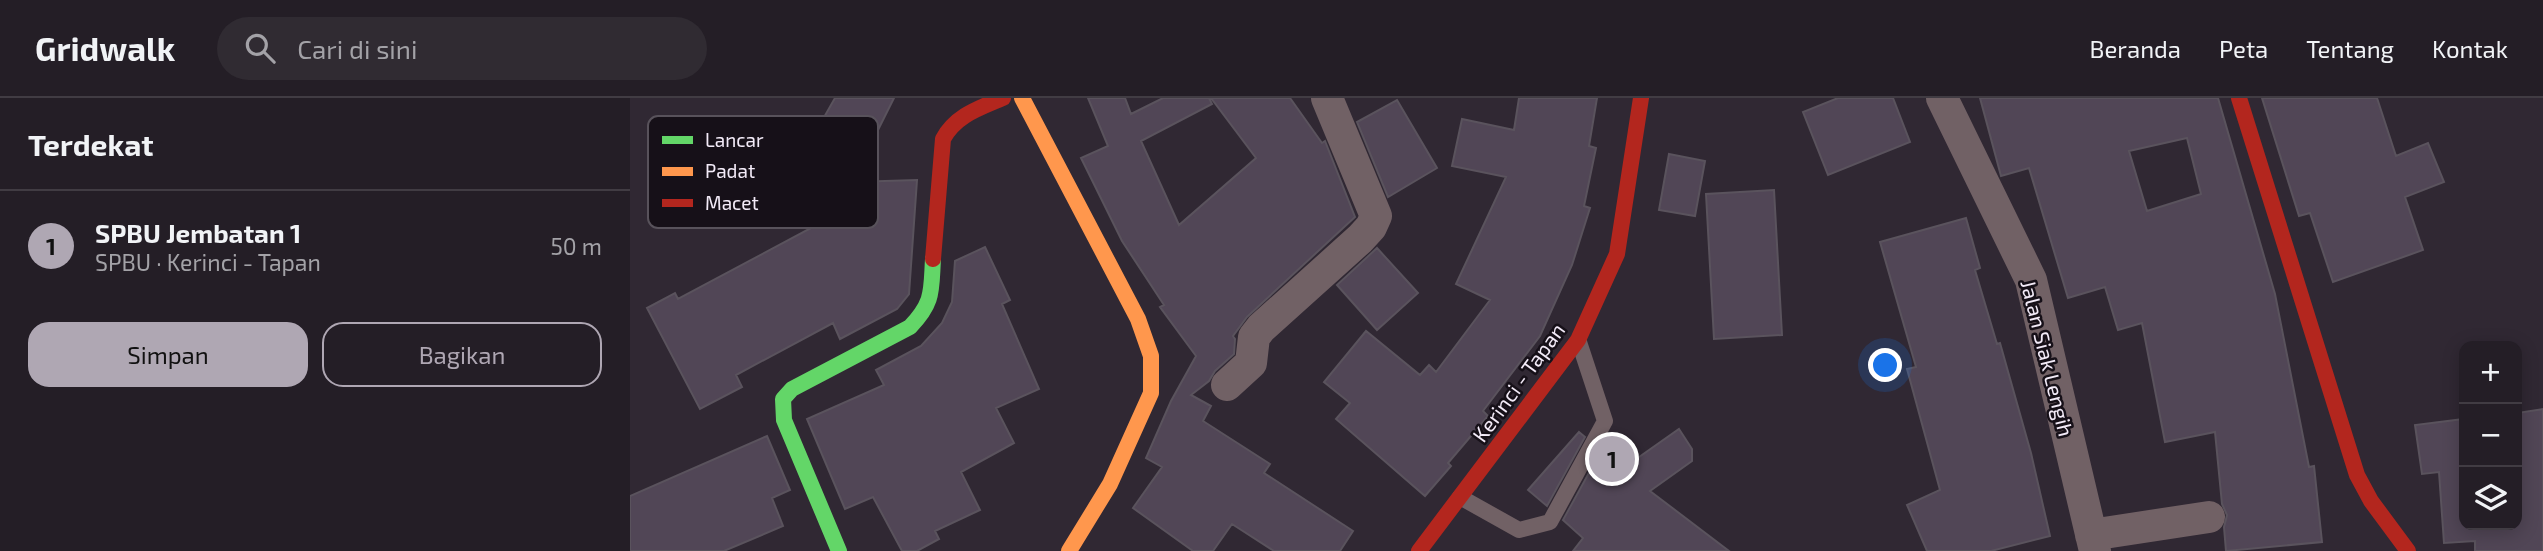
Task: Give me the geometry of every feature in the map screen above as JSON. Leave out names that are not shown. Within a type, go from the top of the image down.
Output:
[{"type":"main road","points":[[839,551],[784,420],[781,406],[784,395],[910,327],[923,313],[930,300],[943,139],[948,127],[964,116],[1003,98]]},
{"type":"main road","points":[[1022,98],[1138,318],[1150,356],[1151,393],[1110,484],[1069,551]]},
{"type":"main road","name":"Kerinci - Tapan","points":[[1419,551],[1578,340],[1617,254],[1641,98]]},
{"type":"main road","points":[[2239,98],[2357,475],[2371,501],[2408,551]]},
{"type":"street","points":[[1227,385],[1251,363],[1254,337],[1261,328],[1360,239],[1371,227],[1376,216],[1327,98]]},
{"type":"street","name":"Jalan Siak Lengih","points":[[1942,98],[2031,280],[2093,543]]},
{"type":"street","points":[[2093,543],[2209,517]]},
{"type":"lane","points":[[1460,497],[1519,530],[1550,523],[1605,421],[1578,340]]},
{"type":"building","points":[[835,98],[894,98],[878,130],[878,116],[825,116]]},
{"type":"building","points":[[1088,98],[1125,98],[1131,114],[1163,98],[1209,98],[1212,104],[1141,141],[1179,225],[1256,158],[1211,98],[1290,98],[1322,143],[1325,141],[1355,217],[1247,317],[1233,336],[1234,354],[1215,371],[1209,381],[1191,395],[1211,406],[1203,421],[1270,464],[1264,473],[1353,531],[1340,551],[1274,551],[1232,524],[1213,551],[1193,551],[1133,508],[1162,467],[1146,458],[1171,401],[1196,356],[1160,307],[1164,305],[1122,241],[1081,158],[1108,146]]},
{"type":"building","points":[[1519,98],[1597,98],[1589,146],[1596,148],[1584,206],[1590,208],[1572,265],[1540,336],[1483,411],[1488,416],[1448,463],[1451,466],[1425,496],[1336,419],[1350,403],[1324,382],[1366,331],[1420,375],[1429,365],[1436,372],[1490,300],[1456,284],[1506,177],[1452,166],[1462,119],[1514,130]]},
{"type":"building","points":[[1838,98],[1893,98],[1910,142],[1828,175],[1803,112]]},
{"type":"building","points":[[1980,98],[2218,98],[2275,294],[2309,467],[2314,466],[2322,542],[2226,551],[2224,527],[2227,515],[2222,504],[2215,432],[2165,442],[2142,323],[2118,330],[2105,287],[2068,298],[2029,168],[2001,176]],"holes":[[[2187,138],[2201,194],[2147,211],[2129,151]]]},
{"type":"building","points":[[2262,98],[2377,98],[2396,156],[2428,143],[2444,182],[2405,197],[2423,250],[2333,282],[2310,213],[2299,216]]},
{"type":"building","points":[[1397,100],[1437,168],[1388,197],[1357,122]]},
{"type":"building","points":[[1669,154],[1705,161],[1695,216],[1659,210]]},
{"type":"building","points":[[917,180],[909,294],[897,309],[840,339],[833,323],[736,375],[742,387],[700,409],[647,308],[675,293],[678,299],[811,228],[878,228],[878,181]]},
{"type":"building","points":[[1774,190],[1782,335],[1714,339],[1706,194]]},
{"type":"building","points":[[1966,218],[1980,268],[1975,270],[1997,344],[2000,343],[2031,453],[2050,536],[1991,551],[1927,551],[1907,505],[1940,490],[1907,369],[1916,367],[1880,242]]},
{"type":"building","points":[[985,247],[1010,300],[1002,304],[1039,389],[996,408],[1014,443],[961,472],[980,510],[935,531],[939,539],[917,551],[902,551],[873,497],[845,509],[807,419],[884,385],[876,370],[921,346],[942,323],[952,302],[955,261]]},
{"type":"building","points":[[1377,248],[1418,293],[1377,330],[1337,285]]},
{"type":"building","points":[[2543,409],[2543,551],[2475,551],[2475,541],[2444,543],[2439,472],[2422,474],[2415,425],[2459,420],[2459,530],[2522,530],[2522,412]]},
{"type":"building","points":[[1679,429],[1692,449],[1692,461],[1650,491],[1729,551],[1573,551],[1583,538],[1563,520],[1601,451],[1622,469]]},
{"type":"building","points":[[1579,432],[1585,437],[1547,506],[1528,490]]},
{"type":"building","points":[[767,436],[790,490],[772,498],[783,526],[724,551],[630,551],[630,496]]},
{"type":"traffic: fast","points":[[839,551],[784,420],[783,399],[792,389],[910,327],[930,296],[933,259]]},
{"type":"traffic: slow","points":[[1022,98],[1138,319],[1151,356],[1151,393],[1110,484],[1069,551]]},
{"type":"traffic: jam","points":[[933,259],[943,139],[962,118],[1003,98]]},
{"type":"traffic: jam","points":[[1419,551],[1578,340],[1617,254],[1641,98]]},
{"type":"traffic: jam","points":[[2239,98],[2357,475],[2371,501],[2408,551]]},
{"type":"place","name":"SPBU Jembatan 1","points":[[1612,459]]}]
